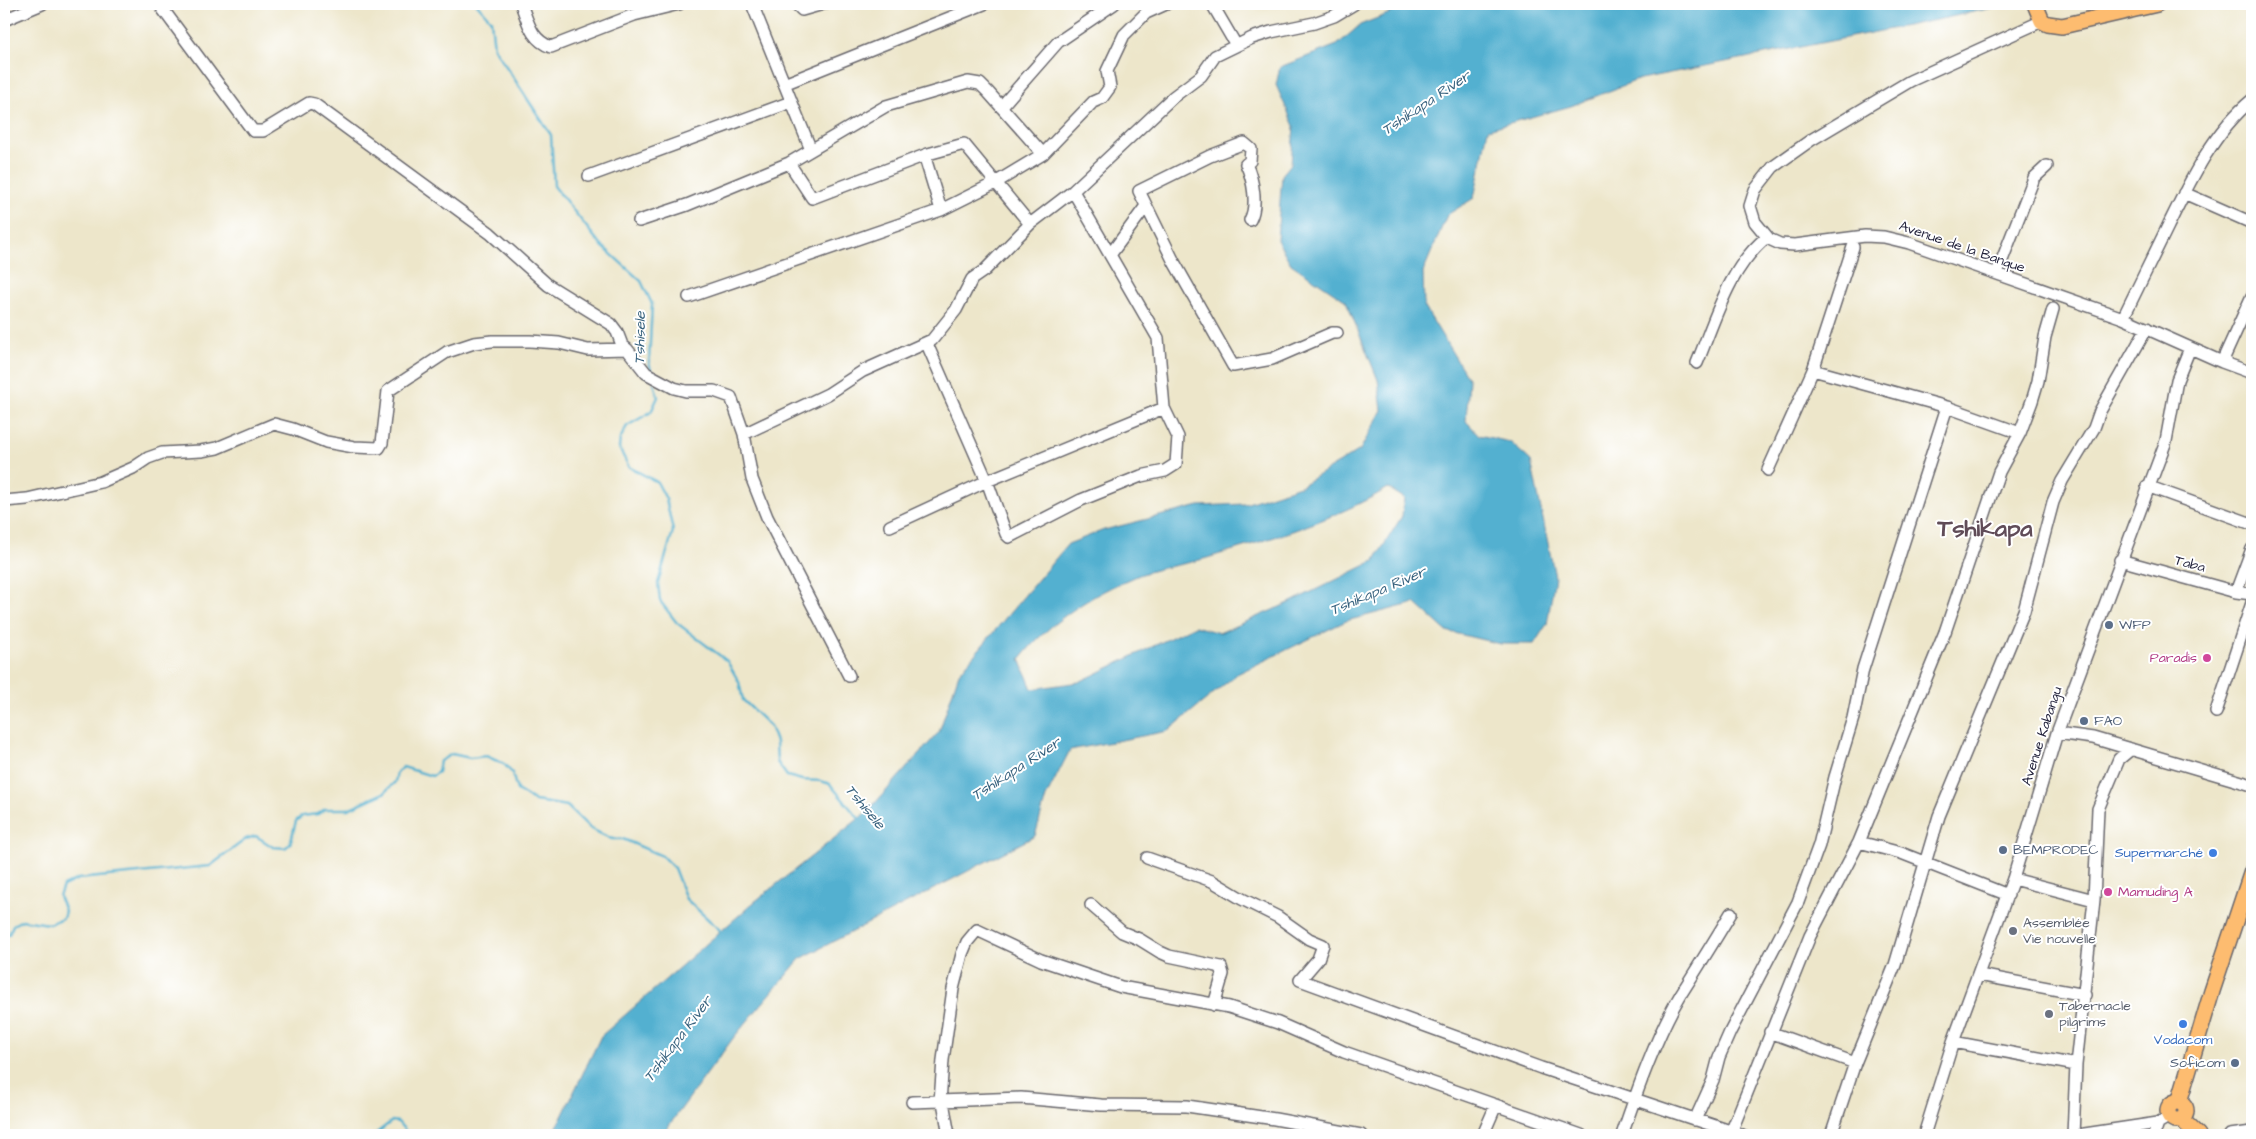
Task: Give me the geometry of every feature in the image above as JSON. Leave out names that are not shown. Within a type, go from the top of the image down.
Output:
[{"type":"main road","points":[[2036,4],[2042,21],[2062,26],[2157,4]]},
{"type":"main road","points":[[2170,1119],[2186,1111],[2186,1107],[2179,1102],[2212,991],[2252,871]]},
{"type":"main road","points":[[2170,1119],[2198,1135]]},
{"type":"street","points":[[4,20],[42,4]]},
{"type":"street","points":[[159,4],[253,131],[263,132],[304,106],[314,104],[490,233],[548,286],[611,324],[617,332],[622,345],[646,373],[674,388],[686,391],[714,391],[732,397],[744,434],[752,480],[767,517],[849,676]]},
{"type":"street","points":[[521,4],[532,35],[543,44],[551,47],[634,15],[679,4]]},
{"type":"street","points":[[752,4],[811,150]]},
{"type":"street","points":[[796,4],[802,10],[823,4]]},
{"type":"street","points":[[784,84],[984,4]]},
{"type":"street","points":[[1001,107],[1058,42],[1114,4]]},
{"type":"street","points":[[689,297],[941,210],[994,183],[1043,154],[1093,102],[1102,98],[1110,87],[1107,72],[1124,35],[1132,25],[1146,13],[1166,4]]},
{"type":"street","points":[[1212,4],[1236,45]]},
{"type":"street","points":[[744,434],[828,394],[863,371],[927,344],[943,329],[956,310],[972,279],[985,270],[1030,224],[1073,191],[1173,97],[1201,76],[1215,56],[1236,45],[1271,32],[1314,23],[1334,16],[1354,4]]},
{"type":"street","points":[[1697,363],[1729,285],[1754,247],[1767,237],[1755,222],[1750,206],[1755,190],[1773,167],[1812,140],[1910,81],[2042,21]]},
{"type":"street","points":[[639,221],[686,205],[789,163],[886,106],[968,82],[980,84],[1043,154]]},
{"type":"street","points":[[2123,318],[2184,193],[2208,151],[2243,108],[2252,100]]},
{"type":"street","points":[[589,176],[791,102]]},
{"type":"street","points":[[1250,220],[1254,212],[1251,176],[1246,164],[1250,161],[1252,149],[1244,143],[1210,156],[1139,191],[1174,262],[1233,366],[1272,360],[1332,333],[1337,333]]},
{"type":"street","points":[[789,163],[812,198],[928,154],[964,144],[994,183],[1030,224]]},
{"type":"street","points":[[928,154],[926,161],[941,210]]},
{"type":"street","points":[[1997,273],[2034,178],[2047,166]]},
{"type":"street","points":[[927,344],[987,481],[1006,534],[1012,536],[1082,500],[1141,476],[1165,471],[1176,464],[1178,437],[1164,408],[1158,338],[1073,191]]},
{"type":"street","points":[[2184,193],[2252,224]]},
{"type":"street","points":[[1110,255],[1146,206]]},
{"type":"street","name":"Avenue de la Banque","points":[[1767,237],[1780,244],[1795,245],[1866,236],[1884,237],[1909,243],[2123,318],[2222,362],[2252,373]]},
{"type":"street","points":[[1768,470],[1813,370],[1853,247]]},
{"type":"street","points":[[2222,362],[2252,296]]},
{"type":"street","points":[[1146,858],[1212,881],[1242,899],[1278,916],[1309,938],[1323,945],[1318,959],[1300,980],[1464,1041],[1734,1134],[1770,1032],[1810,936],[1859,842],[1944,632],[1999,472],[2020,433],[2038,380],[2045,337],[2053,309]]},
{"type":"street","points":[[1831,1135],[1855,1063],[1895,965],[1940,816],[2024,611],[2053,502],[2062,481],[2094,428],[2100,411],[2147,328]]},
{"type":"street","points":[[4,501],[27,499],[102,482],[133,468],[148,458],[162,453],[201,452],[217,448],[274,424],[326,442],[354,447],[379,448],[382,444],[388,391],[447,352],[474,343],[530,341],[559,343],[588,350],[627,349]]},
{"type":"street","name":"Avenue Kabangu","points":[[1924,1135],[1953,1042],[2008,895],[2057,733],[2147,486],[2166,441],[2177,380],[2190,348]]},
{"type":"street","points":[[1813,370],[1947,407],[2020,433]]},
{"type":"street","points":[[1695,1120],[1713,1080],[1719,1057],[1730,1032],[1798,902],[1819,845],[1835,778],[1853,718],[1863,669],[1947,407]]},
{"type":"street","points":[[890,526],[987,481],[1164,408]]},
{"type":"street","points":[[2147,486],[2252,524]]},
{"type":"street","points":[[2236,592],[2252,549]]},
{"type":"street","name":"Taba","points":[[2120,560],[2236,592],[2252,594]]},
{"type":"street","points":[[2216,712],[2252,602]]},
{"type":"street","points":[[2057,733],[2092,738],[2252,784]]},
{"type":"street","points":[[2073,1135],[2076,1066],[2094,900],[2098,809],[2119,759],[2131,749]]},
{"type":"street","points":[[1859,842],[1901,853],[2008,895]]},
{"type":"street","points":[[2013,879],[2094,900]]},
{"type":"street","points":[[1091,905],[1122,932],[1139,939],[1155,950],[1169,956],[1221,967],[1224,974],[1214,1005]]},
{"type":"street","points":[[1622,1135],[1634,1100],[1681,994],[1731,912]]},
{"type":"street","points":[[950,1135],[942,1102],[943,1060],[953,989],[962,954],[967,942],[977,930],[1041,960],[1121,987],[1229,1007],[1278,1023],[1344,1052],[1581,1135]]},
{"type":"street","points":[[1979,975],[2084,995]]},
{"type":"street","points":[[1770,1032],[1855,1063]]},
{"type":"street","points":[[1953,1042],[2076,1066]]},
{"type":"street","points":[[912,1102],[1021,1098],[1101,1105],[1187,1106],[1275,1119],[1361,1135]]},
{"type":"street","points":[[1483,1135],[1496,1105]]},
{"type":"street","points":[[2078,1135],[2170,1119]]},
{"type":"street","points":[[2154,1135],[2170,1119]]},
{"type":"street","points":[[2230,1135],[2252,1132]]},
{"type":"water","name":"Tshikapa River","points":[[1413,4],[2010,4],[1640,79],[1571,106],[1488,129],[1474,198],[1447,215],[1423,272],[1424,306],[1469,380],[1466,421],[1479,435],[1510,442],[1531,461],[1555,577],[1547,624],[1534,644],[1500,644],[1446,631],[1415,603],[1346,621],[1237,674],[1168,731],[1070,750],[1046,797],[1035,836],[800,959],[734,1037],[662,1135],[553,1135],[601,1036],[753,903],[867,812],[939,732],[959,673],[1068,544],[1104,530],[1199,506],[1245,504],[1300,486],[1360,450],[1382,410],[1378,380],[1346,301],[1291,264],[1277,240],[1282,175],[1291,164],[1294,126],[1276,85],[1280,67],[1337,45],[1360,25]],"holes":[[[1388,488],[1404,498],[1402,516],[1374,561],[1289,603],[1219,633],[1195,626],[1079,682],[1032,689],[1020,659],[1032,645],[1046,631],[1078,607],[1130,578],[1200,560],[1300,528],[1346,510]]]},
{"type":"waterway","name":"Tshisele","points":[[477,4],[491,20],[494,48],[551,135],[554,186],[600,244],[641,281],[652,304],[649,362],[651,370]]},
{"type":"waterway","name":"Tshisele","points":[[654,383],[658,397],[651,412],[627,426],[620,439],[619,448],[629,467],[657,482],[666,499],[673,531],[658,583],[660,601],[677,623],[727,661],[739,682],[743,700],[770,726],[776,742],[777,762],[787,776],[830,784],[860,820]]},
{"type":"waterway","points":[[4,937],[9,934],[13,925],[22,920],[49,924],[63,918],[65,911],[59,896],[63,886],[78,879],[210,866],[246,839],[256,836],[273,847],[285,848],[290,844],[296,821],[302,816],[318,814],[325,809],[348,809],[384,793],[395,782],[397,772],[403,767],[432,776],[438,772],[440,761],[452,754],[470,758],[486,756],[504,764],[512,773],[517,790],[535,801],[567,806],[591,829],[612,839],[623,839],[662,856],[674,868],[686,899],[722,932]]},
{"type":"waterway","points":[[374,1135],[392,1121],[398,1122],[409,1135]]},
{"type":"place","name":"WFP","points":[[2109,625]]},
{"type":"place","name":"Paradis","points":[[2207,658]]},
{"type":"place","name":"FAO","points":[[2084,721]]},
{"type":"place","name":"BEMPRODEC","points":[[2003,850]]},
{"type":"place","name":"Supermarché","points":[[2213,853]]},
{"type":"place","name":"Mamuding A","points":[[2108,892]]},
{"type":"place","name":"Assemblée Vie nouvelle","points":[[2013,931]]},
{"type":"place","name":"Tabernacle pilgrims","points":[[2049,1014]]},
{"type":"place","name":"Vodacom","points":[[2183,1024]]},
{"type":"place","name":"Soficom","points":[[2235,1063]]},
{"type":"district","name":"Tshikapa","points":[[1985,529]]}]
